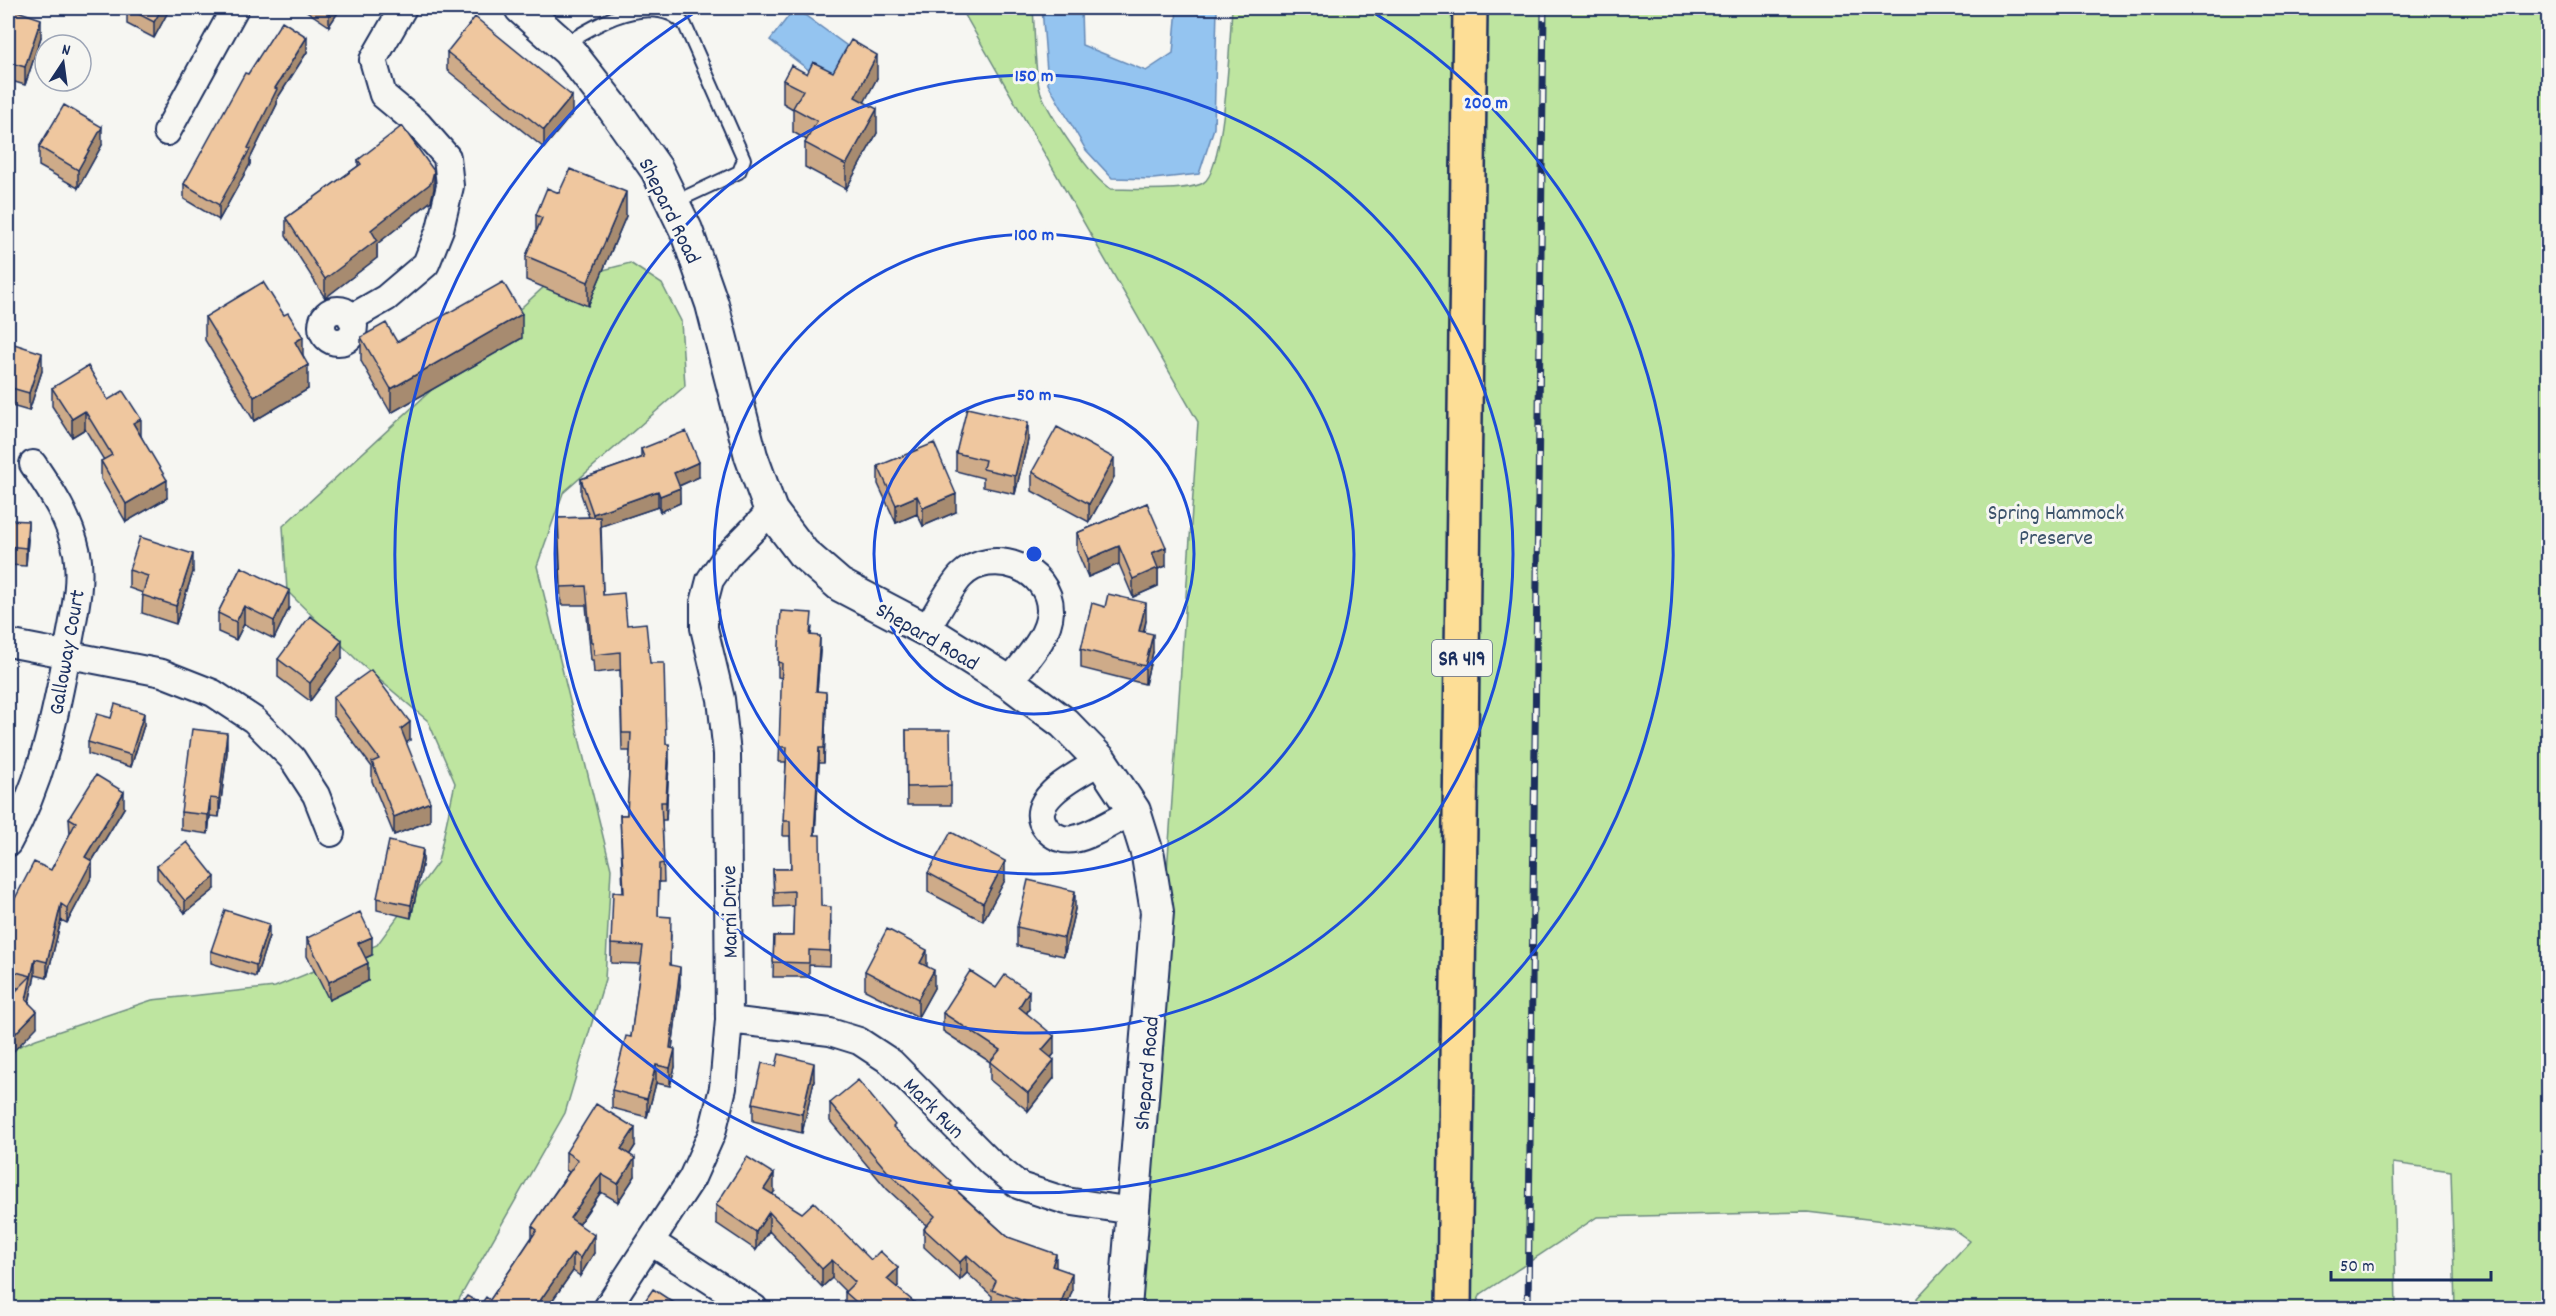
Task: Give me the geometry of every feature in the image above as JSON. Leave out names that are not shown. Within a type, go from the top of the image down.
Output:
[{"type":"main road","name":"SR 419","points":[[1454,1308],[1470,8]]},
{"type":"street","points":[[167,132],[234,8]]},
{"type":"street","points":[[351,318],[386,298],[426,264],[440,229],[450,186],[447,157],[418,124],[383,95],[373,60],[403,8]]},
{"type":"street","name":"Shepard Road","points":[[521,8],[562,45],[614,109],[650,161],[686,230],[711,304],[752,456],[771,511],[803,553],[840,585],[926,630],[1009,682],[1064,723],[1101,761],[1134,811],[1148,856],[1157,912],[1125,1308]]},
{"type":"street","name":"Galloway Court","points":[[8,843],[39,775],[53,724],[78,590],[77,554],[65,513],[33,464]]},
{"type":"street","name":"Marni Drive","points":[[607,1308],[692,1178],[712,1133],[723,1088],[729,1020],[727,754],[721,699],[704,628],[704,603],[710,580],[726,557],[771,511]]},
{"type":"street","points":[[926,630],[962,575],[986,562],[1008,562],[1032,574],[1047,593],[1050,611],[1045,634],[1009,682]]},
{"type":"street","points":[[8,643],[162,673],[213,693],[254,720],[292,758],[316,795],[331,833]]},
{"type":"street","points":[[1101,761],[1053,791],[1044,802],[1041,813],[1043,825],[1051,834],[1064,840],[1077,838],[1134,811]]},
{"type":"street","name":"Mark Run","points":[[729,1020],[830,1032],[859,1041],[891,1062],[991,1163],[1020,1186],[1066,1201],[1133,1211]]},
{"type":"street","points":[[651,1242],[754,1308]]},
{"type":"lane","points":[[562,45],[592,27],[631,13],[649,10],[670,14],[685,25],[744,159],[738,172],[672,203]]},
{"type":"green space","points":[[961,8],[1033,8],[1035,57],[1042,97],[1081,158],[1092,172],[1111,189],[1172,189],[1203,183],[1217,155],[1228,73],[1232,8],[1459,8],[1443,1308],[1137,1308],[1198,422]]},
{"type":"green space","name":"Spring Hammock Preserve","points":[[1481,8],[2548,8],[2548,1308],[2455,1308],[2451,1171],[2393,1163],[2396,1308],[1918,1308],[1917,1298],[1970,1241],[1953,1229],[1807,1212],[1597,1217],[1481,1294],[1474,1308],[1465,1308]]},
{"type":"green space","points":[[630,263],[662,284],[681,321],[685,386],[563,493],[537,566],[611,869],[605,979],[565,1113],[458,1301],[452,1308],[8,1308],[8,1051],[36,1039],[152,1000],[275,987],[377,945],[438,862],[455,783],[428,721],[362,665],[287,591],[283,526],[546,285]]},
{"type":"water","points":[[795,8],[854,51],[828,85],[770,40]]},
{"type":"water","points":[[1042,8],[1081,8],[1082,45],[1146,71],[1173,53],[1177,8],[1217,8],[1214,128],[1199,174],[1153,179],[1112,178],[1086,150],[1048,84]]},
{"type":"building","points":[[8,8],[41,19],[36,33],[33,33],[33,43],[25,67],[8,62]]},
{"type":"building","points":[[127,8],[162,8],[154,22]]},
{"type":"building","points":[[320,8],[333,8],[329,13]]},
{"type":"building","points":[[475,17],[572,96],[544,130],[447,52]]},
{"type":"building","points":[[282,21],[307,37],[275,88],[277,89],[248,148],[250,149],[219,205],[184,184],[245,73],[248,74]]},
{"type":"building","points":[[851,40],[877,55],[855,97],[877,109],[846,165],[805,143],[817,121],[793,108],[803,90],[783,80],[791,65],[807,74],[813,62],[833,72]]},
{"type":"building","points":[[64,105],[102,127],[78,170],[39,147]]},
{"type":"building","points":[[402,126],[434,171],[431,183],[371,230],[377,240],[325,279],[286,218],[361,164],[358,160]]},
{"type":"building","points":[[570,169],[626,192],[588,282],[526,256],[542,218],[536,215],[547,188],[559,193]]},
{"type":"building","points":[[263,282],[284,315],[288,313],[303,337],[295,342],[308,365],[254,397],[205,317]]},
{"type":"building","points":[[503,282],[522,314],[391,389],[361,337],[386,323],[397,342]]},
{"type":"building","points":[[8,342],[42,353],[29,393],[8,387]]},
{"type":"building","points":[[88,366],[108,400],[123,391],[141,419],[133,423],[167,480],[126,504],[101,461],[112,455],[85,411],[72,419],[52,388]]},
{"type":"building","points":[[967,408],[1028,422],[1015,476],[983,469],[985,460],[956,453]]},
{"type":"building","points":[[1057,427],[1114,458],[1089,504],[1032,472]]},
{"type":"building","points":[[686,431],[699,462],[674,473],[680,488],[660,496],[658,491],[593,514],[581,479],[644,457],[641,449]]},
{"type":"building","points":[[934,443],[956,494],[923,508],[917,496],[896,505],[878,466]]},
{"type":"building","points":[[1147,503],[1166,547],[1152,553],[1158,568],[1133,579],[1119,546],[1088,559],[1077,533]]},
{"type":"building","points":[[600,517],[603,595],[624,593],[627,625],[646,623],[650,663],[664,663],[666,744],[669,744],[666,802],[661,802],[664,863],[659,864],[658,916],[671,917],[670,965],[680,967],[670,1048],[675,1049],[670,1068],[656,1065],[647,1099],[612,1090],[626,1036],[631,1037],[643,946],[611,944],[613,892],[624,893],[620,815],[627,815],[631,733],[622,733],[620,652],[594,655],[586,586],[561,587],[558,518]]},
{"type":"building","points":[[8,520],[28,521],[26,548],[8,546]]},
{"type":"building","points":[[140,537],[193,554],[176,606],[142,595],[148,576],[129,570]]},
{"type":"building","points":[[241,567],[289,590],[274,621],[244,606],[236,622],[218,613]]},
{"type":"building","points":[[1108,594],[1146,603],[1139,631],[1153,634],[1145,666],[1081,649],[1092,603],[1105,607]]},
{"type":"building","points":[[781,611],[812,613],[810,635],[820,636],[816,691],[826,692],[824,748],[819,748],[814,835],[820,835],[821,906],[831,907],[830,951],[809,950],[809,963],[773,962],[774,936],[793,936],[794,891],[774,892],[773,869],[791,869],[790,821],[783,821],[787,747],[779,747],[782,663],[778,662]]},
{"type":"building","points":[[310,616],[342,640],[310,683],[278,659]]},
{"type":"building","points":[[371,670],[410,722],[401,729],[430,802],[394,817],[372,762],[379,759],[333,697]]},
{"type":"building","points":[[115,704],[144,713],[131,755],[88,742],[97,714],[111,718]]},
{"type":"building","points":[[192,729],[227,733],[219,799],[210,798],[208,815],[181,812]]},
{"type":"building","points":[[906,730],[950,730],[951,786],[907,787]]},
{"type":"building","points":[[96,775],[124,792],[85,857],[92,861],[67,908],[61,904],[47,962],[35,959],[26,1000],[37,1011],[8,1041],[8,999],[31,976],[8,970],[9,910],[34,862],[51,870],[76,822],[69,818]]},
{"type":"building","points":[[951,832],[1005,861],[983,903],[928,873]]},
{"type":"building","points":[[389,841],[423,849],[411,905],[377,898]]},
{"type":"building","points":[[187,842],[215,877],[185,901],[157,866]]},
{"type":"building","points":[[1028,880],[1075,891],[1064,938],[1017,927]]},
{"type":"building","points":[[225,910],[269,924],[256,965],[211,951]]},
{"type":"building","points":[[360,912],[372,937],[358,943],[368,963],[329,982],[307,938]]},
{"type":"building","points":[[887,929],[927,950],[920,963],[934,970],[918,999],[865,971]]},
{"type":"building","points":[[970,971],[996,988],[1005,975],[1029,991],[1019,1007],[1054,1036],[1042,1050],[1054,1060],[1028,1093],[990,1062],[1000,1050],[943,1013]]},
{"type":"building","points":[[779,1054],[814,1063],[802,1114],[753,1103],[762,1063],[776,1066]]},
{"type":"building","points":[[858,1080],[895,1125],[893,1127],[952,1182],[949,1184],[1008,1237],[1056,1254],[1052,1266],[1072,1273],[1059,1308],[1044,1308],[992,1290],[996,1281],[967,1255],[960,1262],[924,1229],[935,1216],[887,1171],[830,1103]]},
{"type":"building","points":[[596,1104],[635,1128],[621,1149],[635,1158],[618,1184],[601,1174],[570,1218],[594,1235],[580,1258],[573,1253],[535,1308],[458,1308],[467,1296],[481,1304],[486,1297],[490,1300],[537,1230],[532,1226],[578,1160],[566,1152]]},
{"type":"building","points":[[747,1157],[774,1174],[764,1189],[802,1213],[814,1202],[871,1260],[880,1251],[898,1268],[887,1279],[921,1308],[863,1308],[845,1292],[855,1282],[832,1260],[822,1269],[769,1212],[756,1232],[716,1205]]},
{"type":"building","points":[[653,1289],[682,1308],[640,1308]]},
{"type":"railway","points":[[1528,1308],[1544,8]]}]
